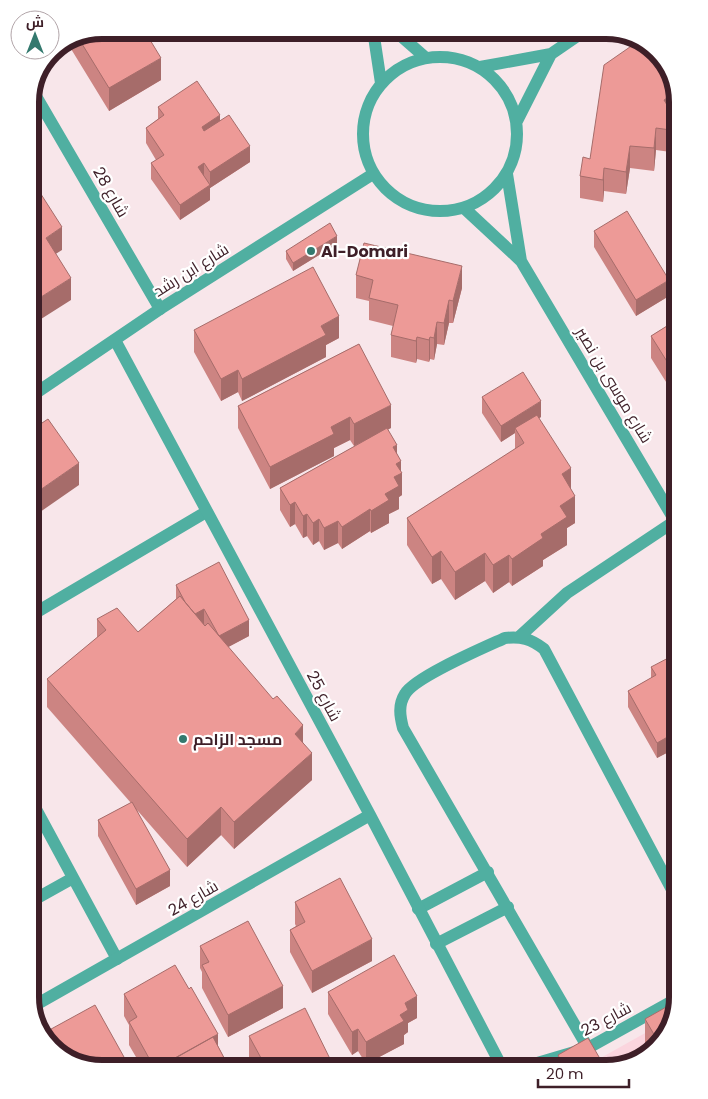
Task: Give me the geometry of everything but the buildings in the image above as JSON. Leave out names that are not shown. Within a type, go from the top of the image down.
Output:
[{"type":"street","points":[[374,39],[381,84]]},
{"type":"street","points":[[404,39],[426,58]]},
{"type":"street","points":[[480,67],[551,54],[573,39]]},
{"type":"street","points":[[517,121],[551,54]]},
{"type":"street","points":[[444,57],[463,60],[480,67],[498,81],[510,100],[517,121],[517,148],[507,174],[489,195],[464,208],[438,212],[412,207],[390,194],[373,174],[364,152],[362,127],[368,104],[381,84],[394,71],[409,63],[426,58],[444,57]]},
{"type":"street","name":"شارع 28","points":[[39,101],[160,309]]},
{"type":"street","name":"شارع ابن رشد","points":[[39,391],[160,309],[373,174]]},
{"type":"street","name":"شارع موسى بن نصير","points":[[507,174],[521,261]]},
{"type":"street","name":"شارع موسى بن نصير","points":[[464,208],[521,261],[669,509]]},
{"type":"street","name":"شارع 25","points":[[115,340],[370,815],[497,1060]]},
{"type":"street","points":[[39,611],[206,512]]},
{"type":"street","points":[[519,636],[567,593],[669,527]]},
{"type":"street","points":[[588,1048],[508,906],[403,728],[400,706],[412,686],[505,638],[519,636],[533,641],[544,649],[669,884]]},
{"type":"street","points":[[39,815],[118,960]]},
{"type":"street","name":"شارع 24","points":[[39,1003],[118,960],[370,815]]},
{"type":"street","points":[[418,909],[488,872]]},
{"type":"street","points":[[39,897],[73,878]]},
{"type":"street","points":[[436,944],[508,906]]},
{"type":"street","name":"شارع 23","points":[[547,1060],[588,1048],[669,1003]]},
{"type":"shaded area","points":[[663,1023],[654,1039],[634,1054],[619,1059],[597,1060]]},
{"type":"place","name":"Al-Domari","points":[[311,251]]},
{"type":"place","name":"مسجد الزاحم","points":[[183,739]]}]
